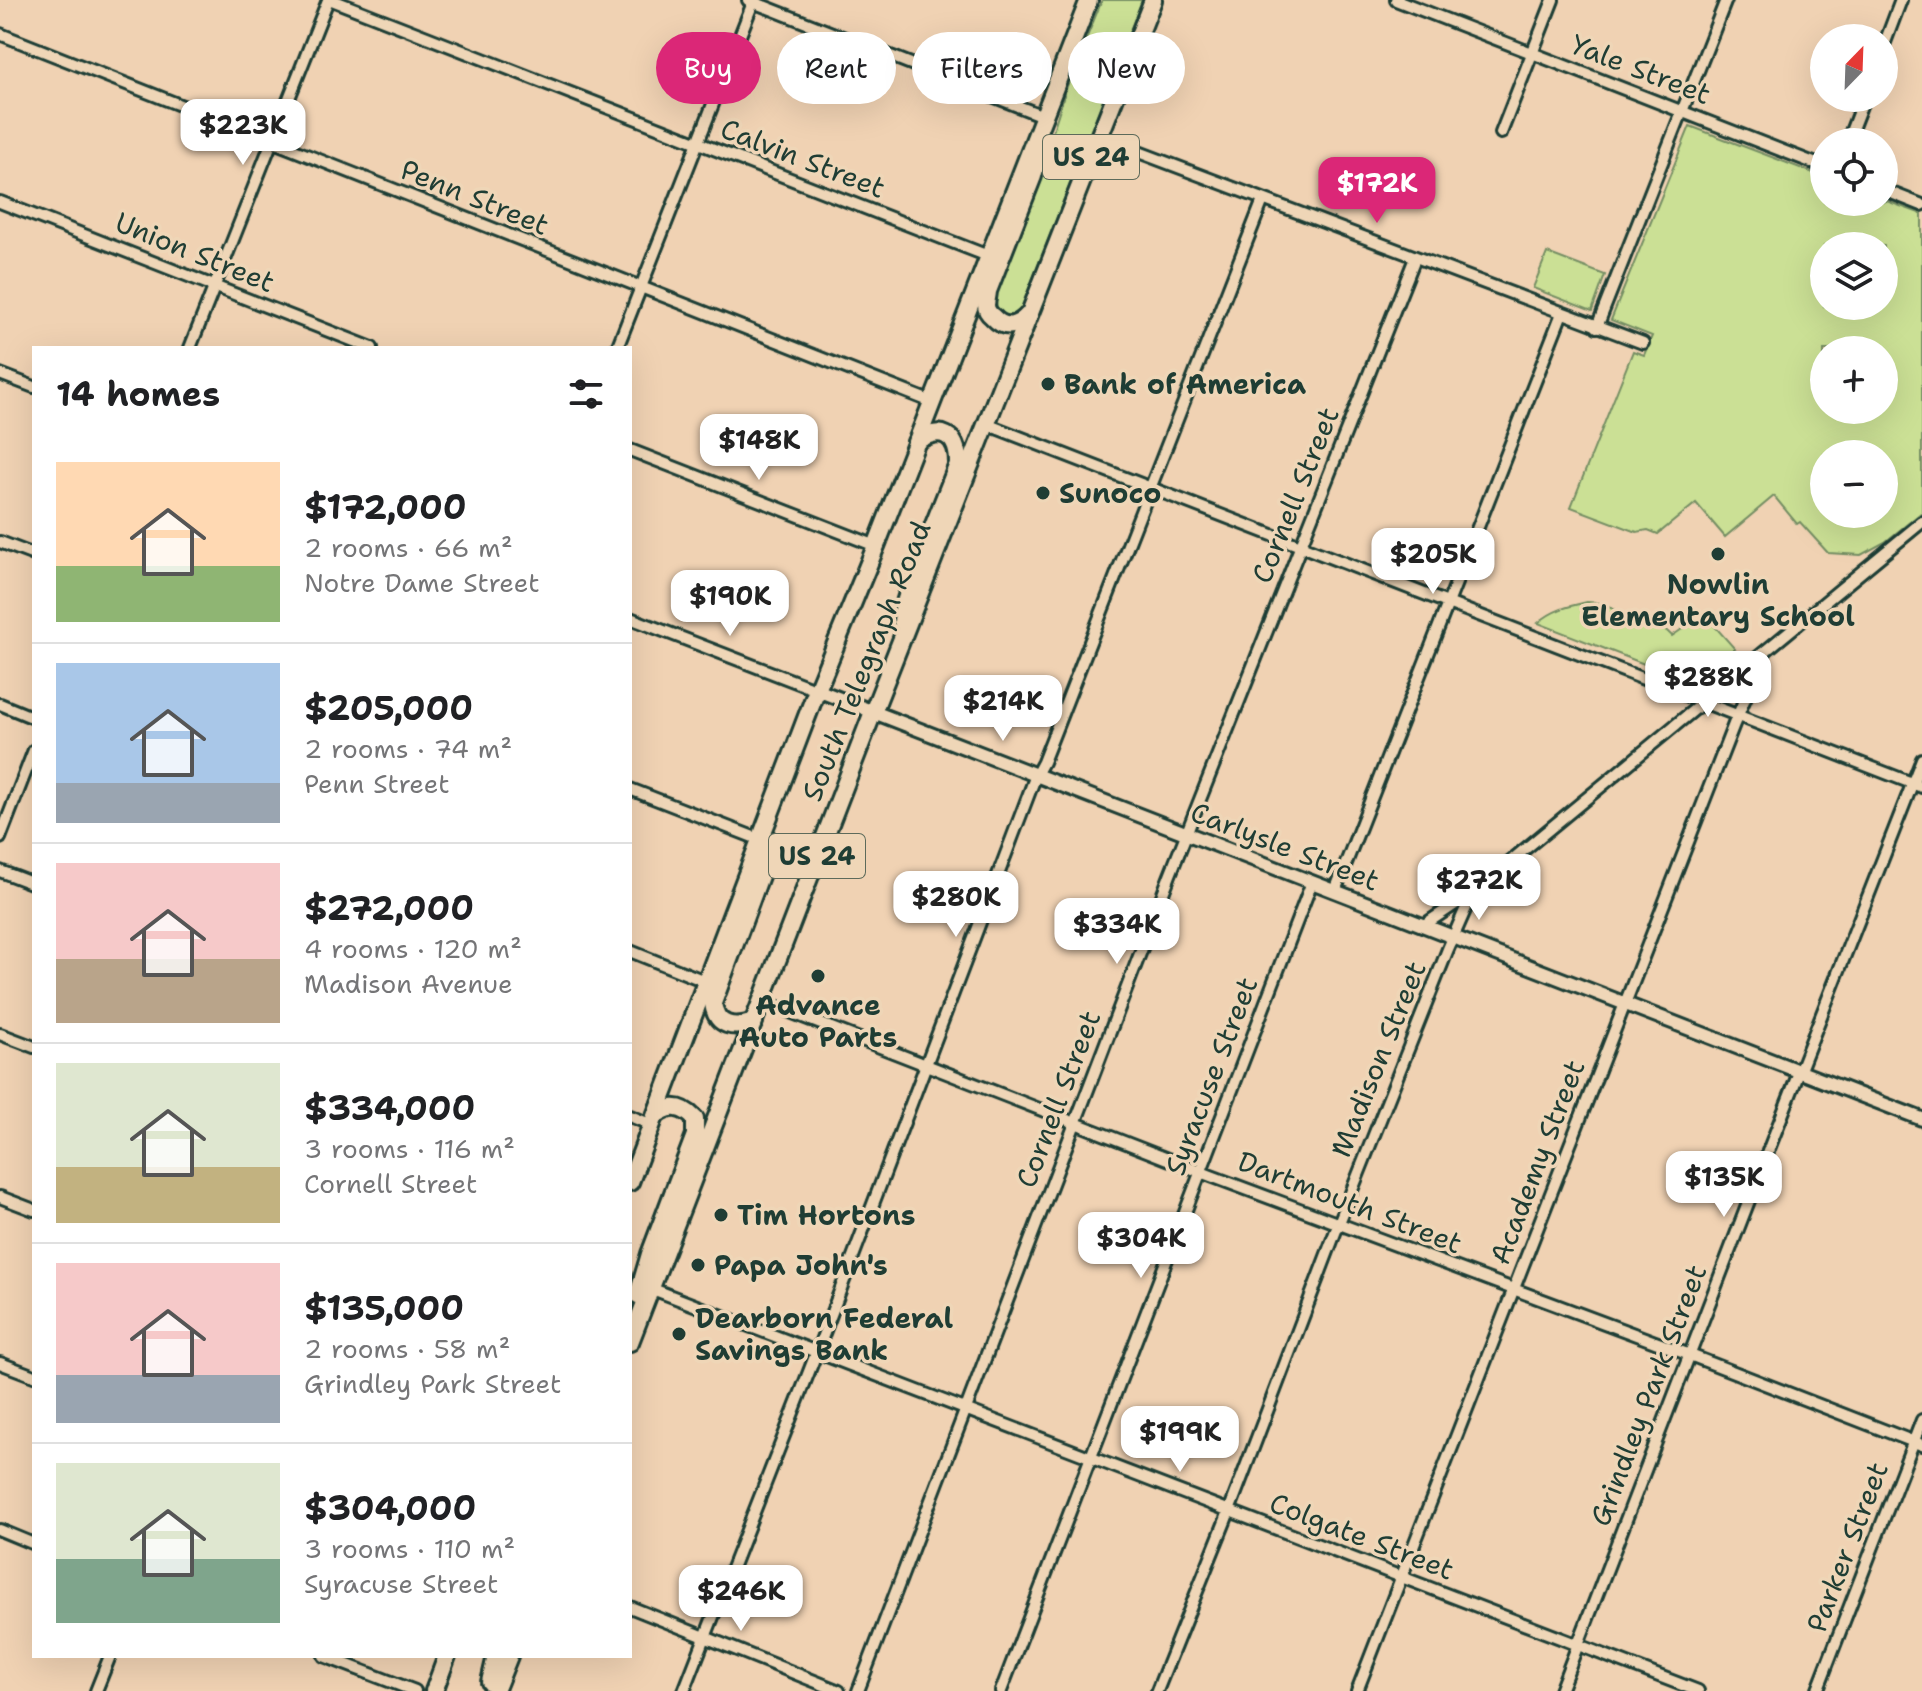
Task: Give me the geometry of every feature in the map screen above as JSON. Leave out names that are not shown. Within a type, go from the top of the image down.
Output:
[{"type":"main road","name":"South Telegraph Road","points":[[1052,94],[1089,0]]},
{"type":"main road","name":"South Telegraph Road","points":[[632,1336],[1153,0]]},
{"type":"main road","name":"South Telegraph Road","points":[[632,1177],[817,690],[1048,104]]},
{"type":"main road","points":[[1029,314],[1022,321],[1009,326],[1000,324],[986,304],[988,291],[1033,176],[1050,104]]},
{"type":"main road","points":[[900,643],[903,609],[912,580],[958,464],[956,443],[949,437],[935,433],[916,442]]},
{"type":"main road","points":[[754,1022],[728,1026],[713,1009],[713,1003],[764,865],[768,822]]},
{"type":"main road","points":[[632,1332],[637,1299],[650,1254],[690,1152],[696,1127],[695,1119],[684,1109],[671,1107],[654,1120]]},
{"type":"main road","points":[[434,1691],[446,1658]]},
{"type":"main road","points":[[488,1691],[496,1658]]},
{"type":"main road","points":[[495,1691],[508,1658]]},
{"type":"street","points":[[191,346],[330,0]]},
{"type":"street","name":"Calvin Street","points":[[330,0],[988,256]]},
{"type":"street","name":"Yale Street","points":[[1396,0],[1810,161]]},
{"type":"street","points":[[1501,133],[1553,0]]},
{"type":"street","points":[[1597,327],[1726,0]]},
{"type":"street","points":[[1892,24],[1901,0]]},
{"type":"street","points":[[618,346],[752,1],[1043,116]]},
{"type":"street","name":"Penn Street","points":[[0,34],[932,402]]},
{"type":"street","points":[[1099,137],[1643,343]]},
{"type":"street","points":[[1898,196],[1922,205]]},
{"type":"street","points":[[684,1691],[1036,775],[1263,200]]},
{"type":"street","name":"Union Street","points":[[0,202],[367,346]]},
{"type":"street","name":"Cornell Street","points":[[858,1691],[1186,833],[1415,258]]},
{"type":"street","points":[[1335,891],[1562,313]]},
{"type":"street","points":[[0,374],[32,386]]},
{"type":"street","points":[[986,424],[1917,785]]},
{"type":"street","points":[[632,451],[876,546]]},
{"type":"street","name":"Madison Street","points":[[1424,925],[1473,892],[1922,522]]},
{"type":"street","points":[[0,542],[32,554]]},
{"type":"street","name":"Carlysle Street","points":[[632,619],[1922,1119]]},
{"type":"street","name":"Academy Street","points":[[1357,1691],[1737,715],[1765,652]]},
{"type":"street","points":[[0,704],[32,717]]},
{"type":"street","points":[[0,838],[32,755]]},
{"type":"street","name":"Grindley Park Street","points":[[1560,1691],[1800,1071],[1917,785],[1922,759]]},
{"type":"street","points":[[632,790],[761,840]]},
{"type":"street","points":[[0,871],[32,883]]},
{"type":"street","name":"Syracuse Street","points":[[1001,1691],[1312,882]]},
{"type":"street","name":"Madison Street","points":[[1157,1691],[1339,1223],[1473,892]]},
{"type":"street","points":[[632,952],[707,982]]},
{"type":"street","name":"Dartmouth Street","points":[[762,1001],[1918,1444]]},
{"type":"street","points":[[0,1034],[32,1046]]},
{"type":"street","points":[[632,1116],[654,1120]]},
{"type":"street","points":[[0,1197],[32,1209]]},
{"type":"street","name":"Colgate Street","points":[[650,1288],[1698,1691]]},
{"type":"street","points":[[0,1363],[32,1375]]},
{"type":"street","name":"Parker Street","points":[[1817,1691],[1918,1444],[1922,1420]]},
{"type":"street","points":[[0,1530],[32,1543]]},
{"type":"street","points":[[632,1608],[839,1691]]},
{"type":"street","points":[[96,1691],[109,1658]]},
{"type":"street","points":[[329,1658],[415,1691]]},
{"type":"green space","points":[[1102,0],[1142,0],[1129,32],[1089,32]]},
{"type":"green space","points":[[1068,84],[1068,104],[1101,104],[1020,311],[1006,315],[998,310],[994,295],[1039,175]]},
{"type":"green space","points":[[1690,126],[1810,172],[1810,216],[1898,216],[1898,205],[1922,214],[1922,512],[1885,542],[1861,555],[1828,553],[1800,522],[1797,524],[1774,496],[1725,537],[1696,503],[1658,534],[1648,530],[1637,532],[1571,507],[1633,351],[1644,355],[1652,336],[1611,320]]},
{"type":"green space","points":[[1547,253],[1605,275],[1592,311],[1533,288]]},
{"type":"green space","points":[[1587,602],[1599,603],[1667,631],[1672,636],[1704,614],[1735,649],[1691,682],[1538,623],[1555,612]]},
{"type":"place","name":"Bank of America","points":[[1048,384]]},
{"type":"place","name":"Sunoco","points":[[1043,493]]},
{"type":"place","name":"Nowlin Elementary School","points":[[1718,554]]},
{"type":"place","name":"Advance Auto Parts","points":[[818,976]]},
{"type":"place","name":"Tim Hortons","points":[[721,1215]]},
{"type":"place","name":"Papa John's","points":[[698,1265]]},
{"type":"place","name":"Dearborn Federal Savings Bank","points":[[679,1334]]}]
